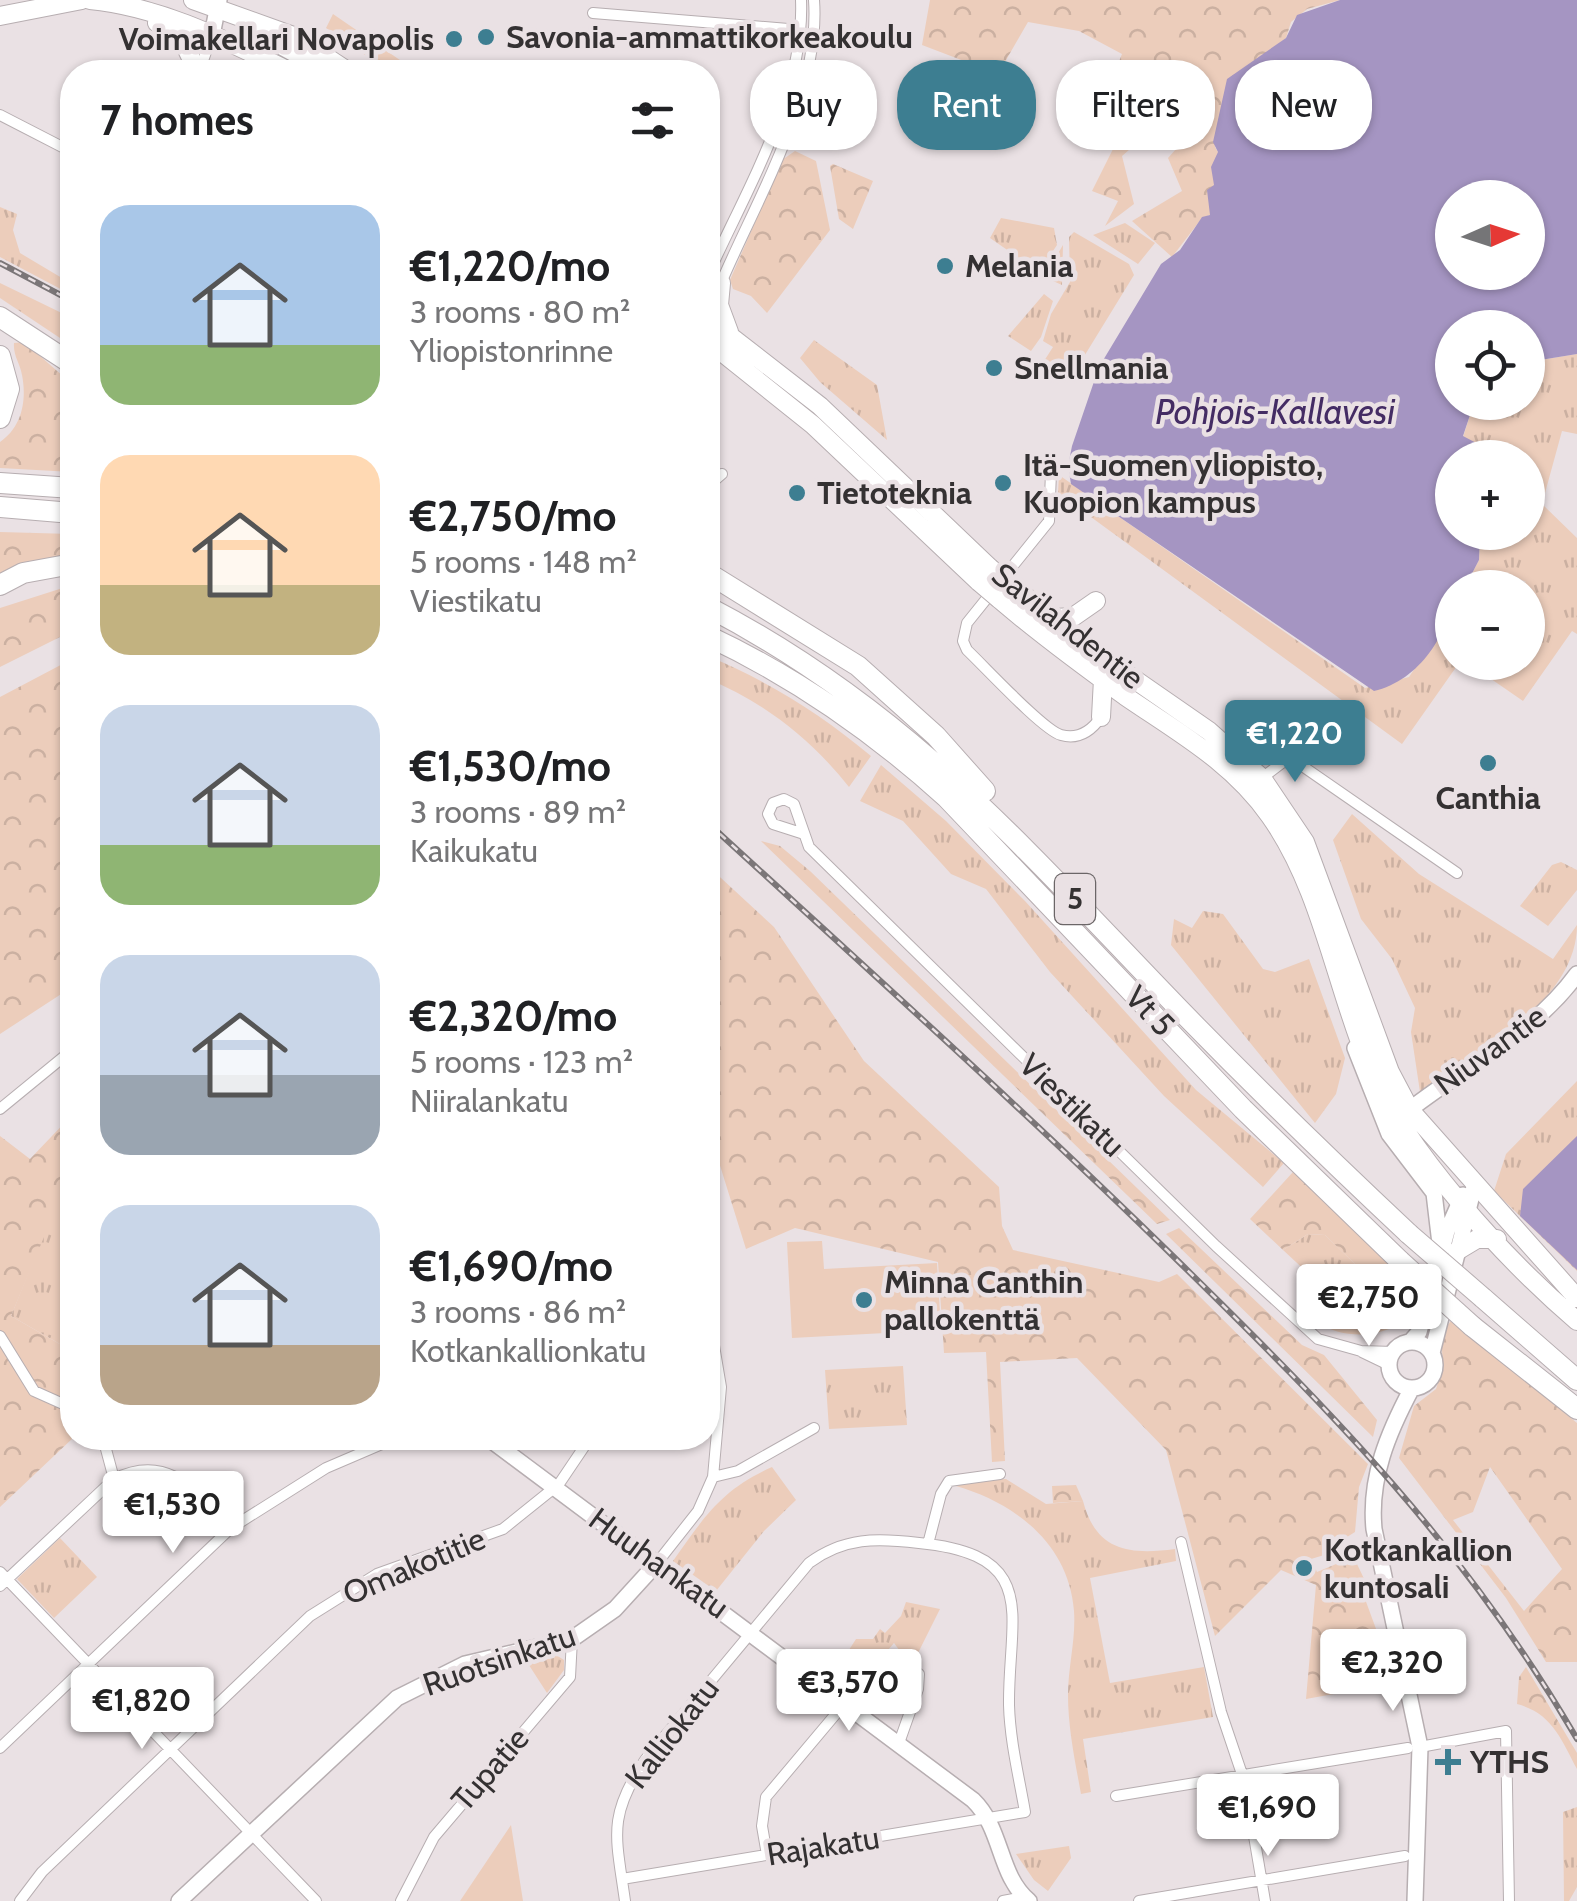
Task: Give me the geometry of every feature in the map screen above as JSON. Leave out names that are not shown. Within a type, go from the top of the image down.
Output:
[{"type":"highway","points":[[0,317],[60,356]]},
{"type":"highway","points":[[0,356],[9,389],[0,418]]},
{"type":"highway","points":[[0,483],[60,487]]},
{"type":"highway","points":[[0,507],[60,512]]},
{"type":"highway","points":[[0,585],[23,573],[60,566]]},
{"type":"highway","points":[[720,582],[870,676],[972,774],[1031,853]]},
{"type":"highway","name":"Vt 5","points":[[720,613],[779,644],[918,744],[1031,853],[1182,1012],[1410,1234],[1577,1380]]},
{"type":"highway","name":"Vt 5","points":[[720,643],[818,697],[919,772],[990,839],[1243,1109],[1472,1326],[1577,1410]]},
{"type":"main road","points":[[0,16],[82,0]]},
{"type":"main road","points":[[90,0],[209,11],[306,60]]},
{"type":"main road","points":[[178,0],[296,38],[330,60]]},
{"type":"main road","points":[[112,2],[181,37],[190,60]]},
{"type":"main road","points":[[209,11],[274,60]]},
{"type":"main road","points":[[720,307],[731,337]]},
{"type":"main road","name":"Savilahdentie","points":[[720,328],[820,406],[985,575]]},
{"type":"main road","name":"Savilahdentie","points":[[720,351],[812,424],[1103,679],[1256,783],[1296,865],[1367,1060],[1403,1116],[1468,1198]]},
{"type":"main road","name":"Savilahdentie","points":[[1005,592],[1054,618],[1209,730],[1306,842],[1403,1116]]},
{"type":"main road","points":[[1054,618],[1073,617],[1096,601],[1089,646]]},
{"type":"main road","points":[[1101,717],[1103,679]]},
{"type":"main road","points":[[1101,717],[1108,705],[1126,696]]},
{"type":"main road","points":[[1468,1198],[1497,1239],[1577,1321]]},
{"type":"main road","points":[[1468,1198],[1577,1298]]},
{"type":"main road","points":[[1449,1252],[1477,1239],[1497,1239]]},
{"type":"street","points":[[720,254],[779,110],[800,30],[801,0]]},
{"type":"street","points":[[720,259],[785,135],[809,70],[816,30],[814,0]]},
{"type":"street","points":[[195,60],[209,11]]},
{"type":"street","points":[[593,13],[613,18],[800,30]]},
{"type":"street","points":[[4,119],[60,146]]},
{"type":"street","points":[[1051,473],[1048,521],[967,623],[964,641],[967,650],[1054,732],[1077,736],[1091,730],[1101,717]]},
{"type":"street","points":[[1256,783],[1289,761],[1457,872]]},
{"type":"street","name":"Viestikatu","points":[[801,833],[822,860],[1216,1246],[1318,1339],[1391,1358]]},
{"type":"street","name":"Niuvantie","points":[[1403,1116],[1521,1032],[1577,974]]},
{"type":"street","points":[[1339,980],[1376,1109],[1389,1134],[1434,1192],[1449,1252],[1432,1352],[1433,1376],[1404,1385]]},
{"type":"street","points":[[0,1109],[60,1060]]},
{"type":"street","points":[[1414,1901],[1414,1747],[1374,1530],[1372,1490],[1404,1385],[1391,1358],[1419,1332],[1468,1198]]},
{"type":"street","points":[[0,1336],[34,1391],[60,1403]]},
{"type":"street","points":[[1410,1341],[1432,1352]]},
{"type":"street","points":[[715,1450],[713,1478],[738,1471],[814,1428]]},
{"type":"street","points":[[106,1450],[114,1479]]},
{"type":"street","points":[[0,1748],[231,1528],[304,1480],[370,1450]]},
{"type":"street","name":"Huuhankatu","points":[[505,1450],[973,1800],[990,1818],[1008,1870],[1026,1899]]},
{"type":"street","name":"Omakotitie","points":[[20,1901],[42,1872],[330,1600],[402,1564],[503,1529],[556,1487],[582,1450]]},
{"type":"street","points":[[231,1528],[192,1487],[165,1470],[148,1468],[114,1479],[2,1579],[316,1901]]},
{"type":"street","points":[[928,1544],[941,1494],[950,1482],[1000,1474]]},
{"type":"street","name":"Ruotsinkatu","points":[[179,1901],[397,1698],[466,1664],[572,1639],[614,1610],[698,1511],[713,1478]]},
{"type":"street","name":"Kalliokatu","points":[[624,1901],[615,1825],[623,1794],[645,1760],[804,1569],[826,1552],[861,1540],[928,1544],[979,1556],[994,1569],[1009,1592],[1016,1629],[1009,1706],[1025,1812]]},
{"type":"street","points":[[1181,1542],[1224,1726],[1243,1777],[1266,1901]]},
{"type":"street","name":"Tupatie","points":[[401,1901],[434,1837],[570,1677],[575,1658],[572,1639]]},
{"type":"street","points":[[898,1743],[918,1689],[919,1674]]},
{"type":"street","points":[[767,1855],[762,1826],[766,1798],[845,1703]]},
{"type":"street","points":[[1116,1796],[1506,1731],[1509,1901]]},
{"type":"street","name":"Rajakatu","points":[[622,1879],[1025,1812]]},
{"type":"street","points":[[1140,1901],[1404,1856]]},
{"type":"street","points":[[1002,1901],[1026,1899]]},
{"type":"green space","points":[[930,0],[1340,0],[1307,9],[1291,22],[1286,38],[1260,60],[1235,60],[1235,81],[1229,86],[1215,147],[1215,60],[1120,60],[1122,54],[1079,31],[1028,22],[1006,60],[961,60],[922,45]]},
{"type":"green space","points":[[333,14],[400,60],[374,60],[326,28]]},
{"type":"green space","points":[[1215,147],[1218,152],[1210,215],[1202,218],[1172,257],[1132,221],[1182,191],[1168,158],[1175,150]]},
{"type":"green space","points":[[1112,150],[1129,150],[1122,156],[1134,204],[1105,226],[1118,201],[1092,191]]},
{"type":"green space","points":[[795,151],[816,161],[830,230],[767,313],[751,296],[733,289],[730,280],[782,160]]},
{"type":"green space","points":[[830,166],[873,181],[853,229],[839,219]]},
{"type":"green space","points":[[0,207],[17,214],[13,230],[20,253],[60,277],[60,289],[0,257]]},
{"type":"green space","points":[[1001,218],[1054,228],[1057,245],[1039,272],[990,238]]},
{"type":"green space","points":[[1125,223],[1155,243],[1138,264],[1093,235]]},
{"type":"green space","points":[[1074,232],[1129,264],[1134,275],[1072,376],[1062,373],[1065,366],[1061,361],[1056,367],[1044,361],[1053,347],[1043,341],[1051,314],[1070,282],[1069,237]]},
{"type":"green space","points":[[1063,245],[1062,285],[1044,277]]},
{"type":"green space","points":[[0,283],[60,312],[60,338],[0,298]]},
{"type":"green space","points":[[1044,294],[1053,301],[1041,337],[1031,351],[1008,336]]},
{"type":"green space","points":[[814,340],[877,385],[887,440],[820,382],[800,358]]},
{"type":"green space","points":[[24,342],[60,374],[60,471],[0,468],[0,442],[18,421],[23,403],[22,375],[14,343]]},
{"type":"green space","points":[[1577,354],[1577,434],[1562,431],[1545,493],[1545,440],[1463,437],[1468,420],[1545,420],[1545,359]]},
{"type":"green space","points":[[1059,475],[1365,688],[1409,677],[1435,638],[1435,680],[1447,680],[1402,744],[1058,493]]},
{"type":"green space","points":[[1545,507],[1577,538],[1577,634],[1572,631],[1545,670],[1545,570],[1474,570],[1479,550],[1545,550]]},
{"type":"green space","points":[[0,532],[60,534],[60,563],[0,579]]},
{"type":"green space","points":[[60,589],[60,637],[0,667],[0,608]]},
{"type":"green space","points":[[720,661],[793,700],[871,756],[849,787],[786,724],[720,684]]},
{"type":"green space","points":[[60,665],[60,995],[0,1034],[0,697]]},
{"type":"green space","points":[[1493,680],[1538,680],[1523,701]]},
{"type":"green space","points":[[881,765],[946,821],[1025,901],[1196,1090],[1284,1163],[1263,1187],[1164,1096],[1050,972],[986,889],[951,874],[903,821],[860,801]]},
{"type":"green space","points":[[1352,814],[1419,874],[1553,959],[1577,925],[1573,952],[1542,1001],[1495,1042],[1420,1092],[1411,1032],[1415,1008],[1392,959],[1361,919],[1333,840]]},
{"type":"green space","points":[[761,841],[780,846],[810,871],[1170,1220],[1157,1224]]},
{"type":"green space","points":[[1561,862],[1577,870],[1577,890],[1548,926],[1520,906],[1552,865]]},
{"type":"green space","points":[[720,877],[774,927],[864,1061],[999,1187],[1002,1226],[1013,1250],[1159,1282],[1177,1274],[1368,1464],[1359,1487],[1355,1532],[1331,1547],[1331,1553],[1311,1559],[1317,1572],[1348,1559],[1357,1564],[1367,1585],[1361,1588],[1383,1648],[1351,1657],[1356,1690],[1306,1699],[1316,1585],[1281,1570],[1215,1636],[1166,1450],[1077,1358],[1000,1362],[1005,1461],[992,1462],[986,1352],[944,1353],[938,1262],[795,1228],[746,1249],[720,1166]]},
{"type":"green space","points":[[1203,911],[1223,914],[1263,969],[1275,972],[1309,959],[1345,1058],[1336,1094],[1315,1123],[1171,945],[1174,919],[1192,928]]},
{"type":"green space","points":[[1577,1081],[1577,1271],[1494,1191],[1506,1154]]},
{"type":"green space","points":[[60,1128],[60,1199],[11,1316],[60,1344],[60,1450],[0,1507],[0,1136],[30,1159]]},
{"type":"green space","points":[[1293,1172],[1413,1284],[1403,1322],[1361,1335],[1339,1332],[1318,1323],[1357,1280],[1355,1264],[1325,1235],[1308,1234],[1283,1250],[1250,1219]]},
{"type":"green space","points":[[60,1195],[60,1344],[11,1316]]},
{"type":"green space","points":[[1179,1228],[1302,1345],[1324,1355],[1377,1420],[1373,1437],[1166,1234]]},
{"type":"green space","points":[[1308,1234],[1325,1235],[1355,1264],[1357,1279],[1338,1301],[1283,1250]]},
{"type":"green space","name":"Minna Canthin pallokenttä","points":[[822,1241],[824,1269],[937,1263],[941,1330],[792,1338],[787,1242]]},
{"type":"green space","points":[[1451,1321],[1577,1423],[1577,1662],[1546,1662],[1506,1598],[1399,1458],[1414,1406],[1436,1389],[1443,1367],[1441,1333]],"holes":[[[1490,1467],[1562,1569],[1524,1611],[1453,1520],[1473,1512]]]},
{"type":"green space","points":[[903,1366],[907,1425],[829,1429],[825,1370]]},
{"type":"green space","points":[[772,1467],[796,1500],[764,1531],[716,1591],[673,1561],[727,1495]]},
{"type":"green space","points":[[208,1473],[241,1516],[222,1515],[195,1484]]},
{"type":"green space","points":[[1006,1479],[1046,1504],[1083,1501],[1096,1530],[1117,1546],[1143,1551],[1175,1549],[1176,1561],[1090,1578],[1110,1683],[1204,1667],[1213,1717],[1083,1739],[1091,1792],[1081,1794],[1071,1732],[1068,1695],[1074,1611],[1062,1566],[1050,1546],[1018,1515],[956,1486],[957,1482]]},
{"type":"green space","points":[[1076,1485],[1083,1501],[1053,1503],[1052,1486]]},
{"type":"green space","points":[[60,1538],[97,1577],[54,1618],[17,1579]]},
{"type":"green space","points":[[906,1602],[940,1609],[916,1657],[905,1658],[894,1643],[883,1656],[875,1650],[858,1657],[847,1653],[856,1639],[873,1639],[880,1629],[885,1633],[901,1616]]},
{"type":"green space","points":[[556,1655],[564,1660],[564,1670],[547,1693],[525,1659]]},
{"type":"green space","points":[[1526,1667],[1577,1753],[1577,1769],[1547,1721],[1517,1704],[1519,1677]]},
{"type":"green space","points":[[1577,1807],[1577,1887],[1569,1901],[1564,1901],[1563,1812]]},
{"type":"green space","points":[[511,1825],[523,1901],[460,1901]]},
{"type":"green space","points":[[1069,1846],[1071,1858],[1048,1891],[1034,1880],[1016,1854]]},
{"type":"water","name":"Pohjois-Kallavesi","points":[[1340,0],[1577,0],[1577,354],[1545,359],[1545,310],[1435,310],[1435,420],[1468,420],[1463,436],[1471,440],[1435,440],[1435,550],[1479,550],[1479,560],[1474,570],[1435,570],[1435,644],[1405,677],[1374,691],[1071,484],[1068,466],[1099,367],[1161,264],[1180,250],[1202,217],[1210,215],[1207,190],[1214,185],[1211,167],[1218,152],[1215,133],[1227,79],[1235,73],[1235,150],[1372,150],[1372,60],[1254,60],[1286,38],[1297,15]]},
{"type":"water","points":[[1577,1136],[1577,1270],[1520,1216],[1523,1189]]},
{"type":"railway","points":[[0,263],[60,295]]},
{"type":"railway","points":[[720,834],[1119,1204],[1343,1428],[1490,1605],[1577,1739]]},
{"type":"place","name":"Savonia-ammattikorkeakoulu","points":[[486,37]]},
{"type":"place","name":"Voimakellari Novapolis","points":[[454,39]]},
{"type":"place","name":"Melania","points":[[945,266]]},
{"type":"place","name":"Snellmania","points":[[994,368]]},
{"type":"place","name":"Itä-Suomen yliopisto, Kuopion kampus","points":[[1003,483]]},
{"type":"place","name":"Tietoteknia","points":[[797,493]]},
{"type":"place","name":"Canthia","points":[[1488,763]]},
{"type":"place","name":"Minna Canthin pallokenttä","points":[[864,1300]]},
{"type":"place","name":"Kotkankallion kuntosali","points":[[1304,1568]]},
{"type":"place","name":"YTHS","points":[[1448,1762]]}]
